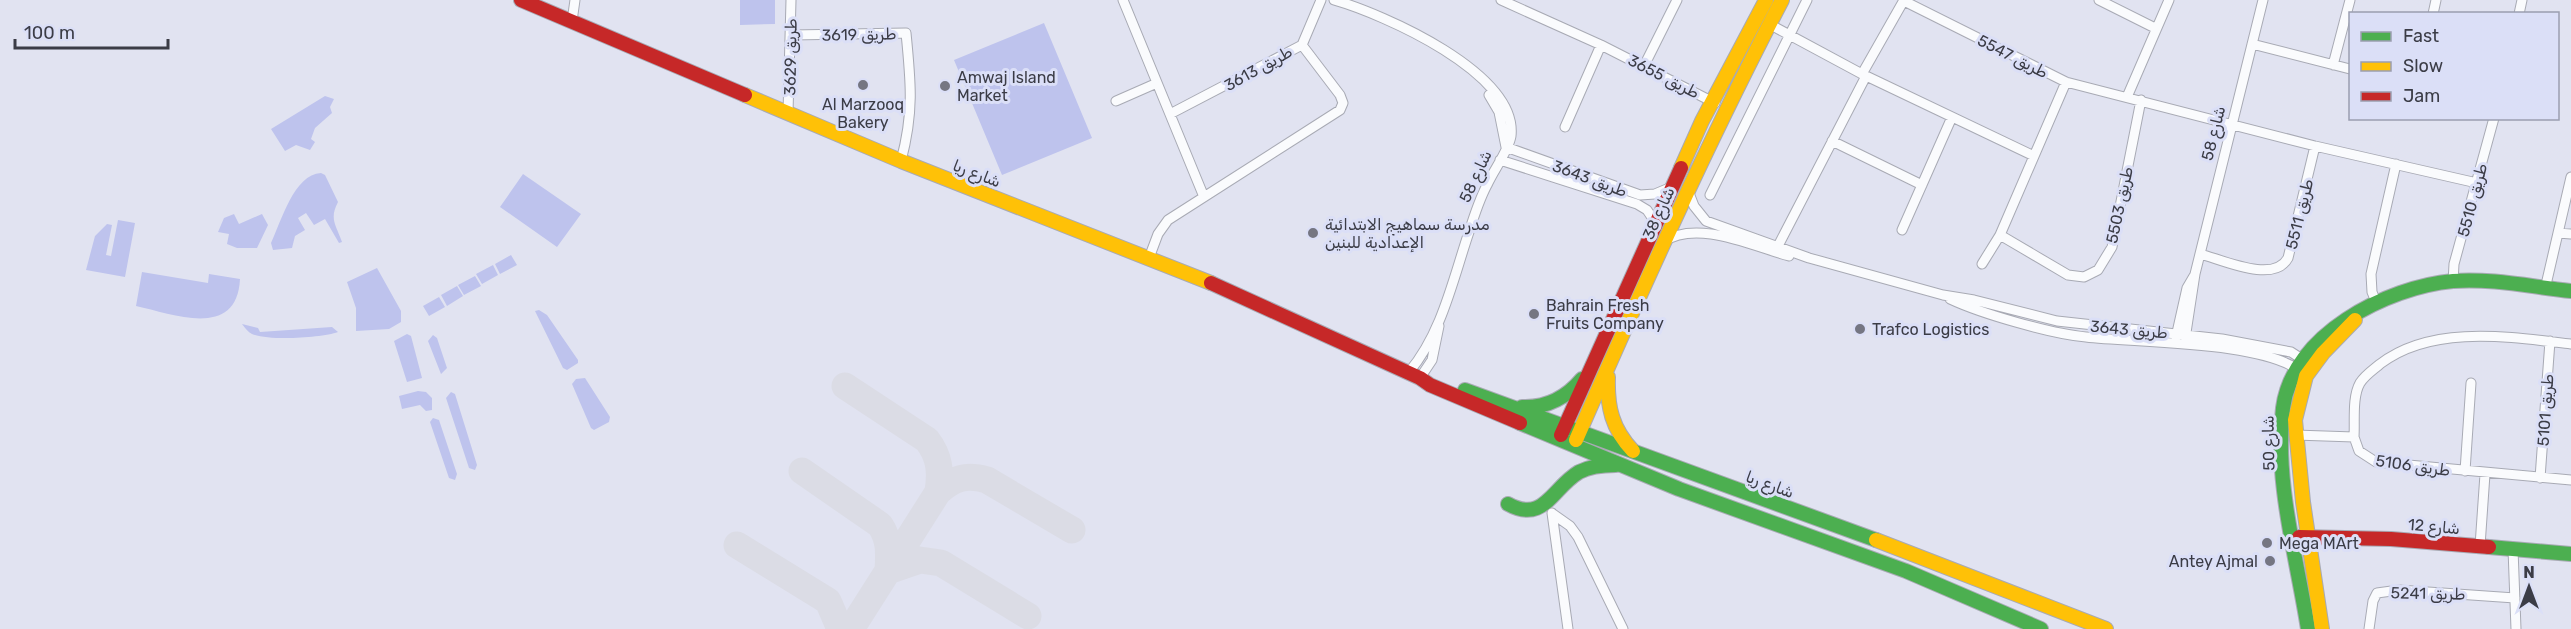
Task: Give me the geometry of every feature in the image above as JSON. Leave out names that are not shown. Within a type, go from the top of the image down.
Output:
[{"type":"main road","name":"شارع ريا","points":[[521,0],[901,161],[1278,311],[1414,375],[1430,385],[1562,433]]},
{"type":"main road","name":"شارع 38","points":[[1577,440],[1663,242],[1712,102],[1766,0]]},
{"type":"main road","name":"شارع 38","points":[[1562,433],[1657,225],[1725,109],[1782,0]]},
{"type":"main road","points":[[2374,305],[2399,294],[2453,282],[2571,291]]},
{"type":"main road","name":"شارع 50","points":[[2322,629],[2301,537],[2289,504],[2281,426],[2284,403],[2304,367],[2374,305]]},
{"type":"main road","points":[[1506,406],[1531,408],[1555,402],[1575,388],[1598,358]]},
{"type":"main road","name":"شارع 50","points":[[2304,367],[2297,405],[2295,435],[2303,502],[2301,537],[2308,629]]},
{"type":"main road","points":[[1609,369],[1608,400],[1611,420],[1620,438],[1639,456]]},
{"type":"main road","name":"شارع ريا","points":[[1414,375],[1434,378],[1506,406],[1577,440],[1624,466],[1678,489],[1906,571],[2017,623],[2041,629]]},
{"type":"main road","name":"شارع ريا","points":[[1577,440],[1639,456],[1916,554],[2106,629]]},
{"type":"main road","points":[[1508,504],[1524,512],[1550,509],[1581,471],[1605,465],[1624,466]]},
{"type":"main road","points":[[2289,504],[2303,502]]},
{"type":"main road","name":"شارع 12","points":[[2301,537],[2391,539],[2571,554]]},
{"type":"street","points":[[572,21],[575,0]]},
{"type":"street","name":"طريق 3629","points":[[788,113],[792,35],[791,0]]},
{"type":"street","points":[[1123,0],[1204,197]]},
{"type":"street","name":"طريق 3613","points":[[1170,114],[1302,45],[1321,0]]},
{"type":"street","points":[[1334,0],[1377,14],[1413,31],[1463,63],[1486,82],[1502,103],[1511,130],[1510,140],[1506,147]]},
{"type":"street","name":"طريق 3655","points":[[1501,0],[1601,45],[1725,109]]},
{"type":"street","points":[[1644,66],[1677,0]]},
{"type":"street","points":[[1710,195],[1808,0]]},
{"type":"street","points":[[2099,0],[2155,28]]},
{"type":"street","points":[[2127,97],[2169,0]]},
{"type":"street","name":"شارع 58","points":[[2180,339],[2263,0]]},
{"type":"street","points":[[2333,65],[2350,0]]},
{"type":"street","name":"طريق 5547","points":[[1864,75],[1904,1],[2066,82],[2232,125]]},
{"type":"street","points":[[1769,24],[1864,75],[2034,156]]},
{"type":"street","name":"طريق 3619","points":[[792,35],[906,33],[912,101],[910,128],[901,161]]},
{"type":"street","points":[[2252,44],[2349,69]]},
{"type":"street","points":[[1149,258],[1154,242],[1163,227],[1204,197],[1340,110],[1343,103],[1340,95],[1302,45]]},
{"type":"street","points":[[1565,127],[1601,45]]},
{"type":"street","points":[[1778,246],[1864,75]]},
{"type":"street","points":[[1982,264],[2000,236],[2066,82]]},
{"type":"street","points":[[1116,101],[1157,83]]},
{"type":"street","name":"طريق 5503","points":[[2000,236],[2068,275],[2084,277],[2098,270],[2112,247],[2141,100]]},
{"type":"street","points":[[1902,230],[1952,117]]},
{"type":"street","name":"طريق 5510","points":[[2453,282],[2454,264],[2493,120]]},
{"type":"street","points":[[2232,125],[2477,183]]},
{"type":"street","points":[[1832,141],[1922,185]]},
{"type":"street","name":"طريق 5511","points":[[2200,254],[2266,272],[2282,267],[2289,253],[2315,146]]},
{"type":"street","name":"شارع 58","points":[[1414,375],[1437,347],[1440,321],[1476,211],[1506,147]]},
{"type":"street","name":"طريق 3643","points":[[1506,147],[1640,195],[1655,194],[1681,187],[1706,221],[1809,258],[1943,295],[1974,300],[2074,324],[2180,339],[2274,348],[2304,367]]},
{"type":"street","name":"طريق 3643","points":[[1500,160],[1637,204],[1647,210],[1657,225]]},
{"type":"street","points":[[2374,305],[2371,274],[2396,164]]},
{"type":"street","points":[[2545,289],[2571,177]]},
{"type":"street","name":"طريق 3643","points":[[1663,242],[1682,233],[1698,231],[1798,258],[1809,258]]},
{"type":"street","points":[[2558,233],[2571,234]]},
{"type":"street","points":[[2354,437],[2355,407],[2359,384],[2397,351],[2445,338],[2473,337],[2571,344]]},
{"type":"street","name":"طريق 5101","points":[[2540,478],[2550,341]]},
{"type":"street","points":[[2465,471],[2472,383]]},
{"type":"street","name":"شارع 50","points":[[2295,435],[2354,437]]},
{"type":"street","name":"طريق 5106","points":[[2354,437],[2359,451],[2371,460],[2485,474],[2571,480]]},
{"type":"street","points":[[2480,546],[2485,474]]},
{"type":"street","points":[[1550,509],[1568,629]]},
{"type":"street","points":[[1550,509],[1570,526],[1578,537],[1623,629]]},
{"type":"street","points":[[2513,549],[2516,629]]},
{"type":"street","name":"طريق 5241","points":[[2369,629],[2373,601],[2378,593],[2409,591],[2515,598]]},
{"type":"shaded area","points":[[740,0],[775,0],[775,24],[740,25]]},
{"type":"shaded area","points":[[1044,23],[1092,138],[1002,175],[954,60]]},
{"type":"shaded area","points":[[325,96],[334,99],[330,107],[332,113],[315,128],[311,139],[315,142],[310,150],[296,145],[285,151],[271,129]]},
{"type":"shaded area","points":[[321,173],[325,175],[338,202],[334,218],[342,242],[339,243],[325,219],[314,225],[306,213],[298,218],[305,230],[295,236],[292,248],[273,250],[271,243],[296,190],[303,181],[312,175]]},
{"type":"shaded area","points":[[523,174],[581,214],[557,247],[500,207]]},
{"type":"shaded area","points":[[234,214],[239,224],[262,214],[268,225],[257,248],[237,248],[227,244],[229,234],[218,232],[224,218]]},
{"type":"shaded area","points":[[118,220],[135,223],[125,277],[86,270],[95,236],[107,224],[112,225],[106,255],[111,256]]},
{"type":"shaded area","points":[[511,255],[517,265],[500,274],[495,264]]},
{"type":"shaded area","points":[[493,265],[498,275],[482,284],[476,274]]},
{"type":"shaded area","points":[[377,268],[401,311],[401,322],[389,329],[356,331],[356,308],[347,282]]},
{"type":"shaded area","points":[[142,272],[208,283],[209,274],[240,279],[236,298],[228,310],[216,316],[184,317],[136,306]]},
{"type":"shaded area","points":[[475,276],[481,286],[464,295],[458,285]]},
{"type":"shaded area","points":[[457,286],[463,296],[447,306],[441,295]]},
{"type":"shaded area","points":[[439,297],[445,307],[429,316],[423,306]]},
{"type":"shaded area","points":[[539,310],[547,315],[578,360],[578,363],[567,370],[563,368],[535,311]]},
{"type":"shaded area","points":[[242,324],[258,328],[260,332],[332,327],[338,332],[308,337],[270,337],[252,334]]},
{"type":"shaded area","points":[[407,334],[411,336],[422,378],[407,382],[394,341]]},
{"type":"shaded area","points":[[433,335],[437,338],[447,368],[441,374],[428,341]]},
{"type":"shaded area","points":[[585,378],[610,417],[609,422],[594,430],[591,428],[572,384],[576,379]]},
{"type":"shaded area","points":[[418,391],[426,392],[432,398],[432,410],[426,411],[420,405],[402,409],[399,396]]},
{"type":"shaded area","points":[[451,392],[455,394],[477,465],[475,470],[469,468],[446,398]]},
{"type":"shaded area","points":[[433,418],[439,420],[457,474],[455,480],[449,478],[430,422]]},
{"type":"taxiway","points":[[845,386],[927,440],[935,452],[939,471],[938,492],[851,629]]},
{"type":"taxiway","points":[[802,471],[880,525],[889,552],[888,571],[920,560],[941,563],[1028,616]]},
{"type":"taxiway","points":[[938,492],[949,483],[961,478],[973,477],[987,480],[1072,530]]},
{"type":"taxiway","points":[[737,545],[828,601],[840,629]]},
{"type":"traffic: fast","points":[[2308,629],[2284,491],[2281,436],[2283,408],[2290,382],[2304,358],[2323,337],[2347,319],[2400,293],[2427,285],[2468,280],[2571,291]]},
{"type":"traffic: fast","points":[[1522,407],[1548,404],[1569,392],[1582,379]]},
{"type":"traffic: fast","points":[[1465,390],[1876,540]]},
{"type":"traffic: fast","points":[[1520,423],[1679,489],[1906,571],[2041,629]]},
{"type":"traffic: fast","points":[[1508,504],[1530,510],[1539,507],[1579,472],[1597,466],[1616,465]]},
{"type":"traffic: fast","points":[[2489,547],[2571,554]]},
{"type":"traffic: slow","points":[[1681,168],[1702,121],[1766,0]]},
{"type":"traffic: slow","points":[[1576,440],[1675,218],[1782,0]]},
{"type":"traffic: slow","points":[[745,95],[901,161],[1211,283]]},
{"type":"traffic: slow","points":[[2322,629],[2303,502],[2295,420],[2306,376],[2323,353],[2355,320]]},
{"type":"traffic: slow","points":[[1608,377],[1612,417],[1620,434],[1633,451]]},
{"type":"traffic: slow","points":[[1876,540],[2106,629]]},
{"type":"traffic: jam","points":[[521,0],[745,95]]},
{"type":"traffic: jam","points":[[1561,435],[1681,168]]},
{"type":"traffic: jam","points":[[1211,283],[1420,378],[1430,385],[1520,423]]},
{"type":"traffic: jam","points":[[2299,537],[2391,539],[2489,547]]},
{"type":"place","name":"Al Marzooq Bakery","points":[[863,85]]},
{"type":"place","name":"Amwaj Island Market","points":[[945,86]]},
{"type":"place","name":"مدرسة سماهيج الابتدائية الإعدادية للبنين","points":[[1313,233]]},
{"type":"place","name":"Bahrain Fresh Fruits Company","points":[[1534,314]]},
{"type":"place","name":"Trafco Logistics","points":[[1860,329]]},
{"type":"place","name":"Mega MArt","points":[[2267,543]]},
{"type":"place","name":"Antey Ajmal","points":[[2270,561]]}]
